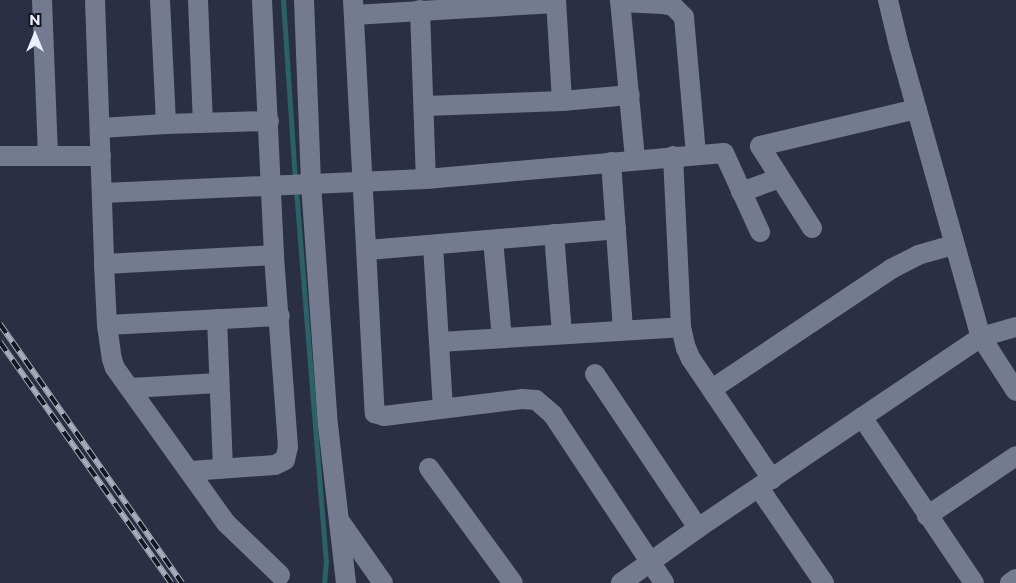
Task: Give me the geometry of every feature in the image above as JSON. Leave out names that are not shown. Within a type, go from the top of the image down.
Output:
[{"type":"street","points":[[42,0],[48,155]]},
{"type":"street","points":[[95,0],[104,264],[107,325],[112,359],[115,368],[191,471],[226,523],[280,575]]},
{"type":"street","points":[[160,0],[166,124]]},
{"type":"street","points":[[198,0],[203,123]]},
{"type":"street","points":[[191,471],[275,465],[286,460],[288,447],[280,316],[274,255],[277,185],[268,121],[262,0]]},
{"type":"street","points":[[304,0],[309,184],[328,425],[346,583]]},
{"type":"street","points":[[888,0],[981,338],[1016,391]]},
{"type":"street","points":[[562,101],[556,1],[420,10],[354,8],[375,413],[384,416],[522,398],[536,400],[553,415],[664,583]]},
{"type":"street","points":[[634,160],[630,95],[620,1],[673,6],[684,17],[696,154]]},
{"type":"street","points":[[420,10],[425,106],[426,179]]},
{"type":"street","points":[[425,106],[562,101],[630,95]]},
{"type":"street","points":[[812,228],[760,146],[917,109]]},
{"type":"street","points":[[100,128],[268,121]]},
{"type":"street","points":[[103,193],[426,179],[672,156],[724,153],[760,232]]},
{"type":"street","points":[[0,156],[101,156]]},
{"type":"street","points":[[672,156],[681,327],[691,359],[712,390],[824,583]]},
{"type":"street","points":[[611,162],[623,330]]},
{"type":"street","points":[[742,192],[780,178]]},
{"type":"street","points":[[368,250],[616,229]]},
{"type":"street","points":[[554,234],[562,334]]},
{"type":"street","points":[[493,240],[502,338]]},
{"type":"street","points":[[433,245],[443,408]]},
{"type":"street","points":[[712,390],[891,269],[918,255],[954,245]]},
{"type":"street","points":[[104,264],[274,255]]},
{"type":"street","points":[[107,325],[280,316]]},
{"type":"street","points":[[216,319],[223,468]]},
{"type":"street","points":[[439,342],[681,327]]},
{"type":"street","points":[[622,583],[698,528],[981,338],[1016,327]]},
{"type":"street","points":[[595,374],[698,528]]},
{"type":"street","points":[[130,388],[219,383]]},
{"type":"street","points":[[862,418],[974,583]]},
{"type":"street","points":[[927,516],[1016,456]]},
{"type":"street","points":[[429,468],[513,583]]},
{"type":"street","points":[[339,520],[383,583]]},
{"type":"street","points":[[1010,583],[1016,579]]},
{"type":"waterway","points":[[283,0],[295,182]]},
{"type":"waterway","points":[[296,190],[326,561],[324,583]]},
{"type":"railway","points":[[0,324],[182,583]]},
{"type":"railway","points":[[0,342],[171,583]]}]
